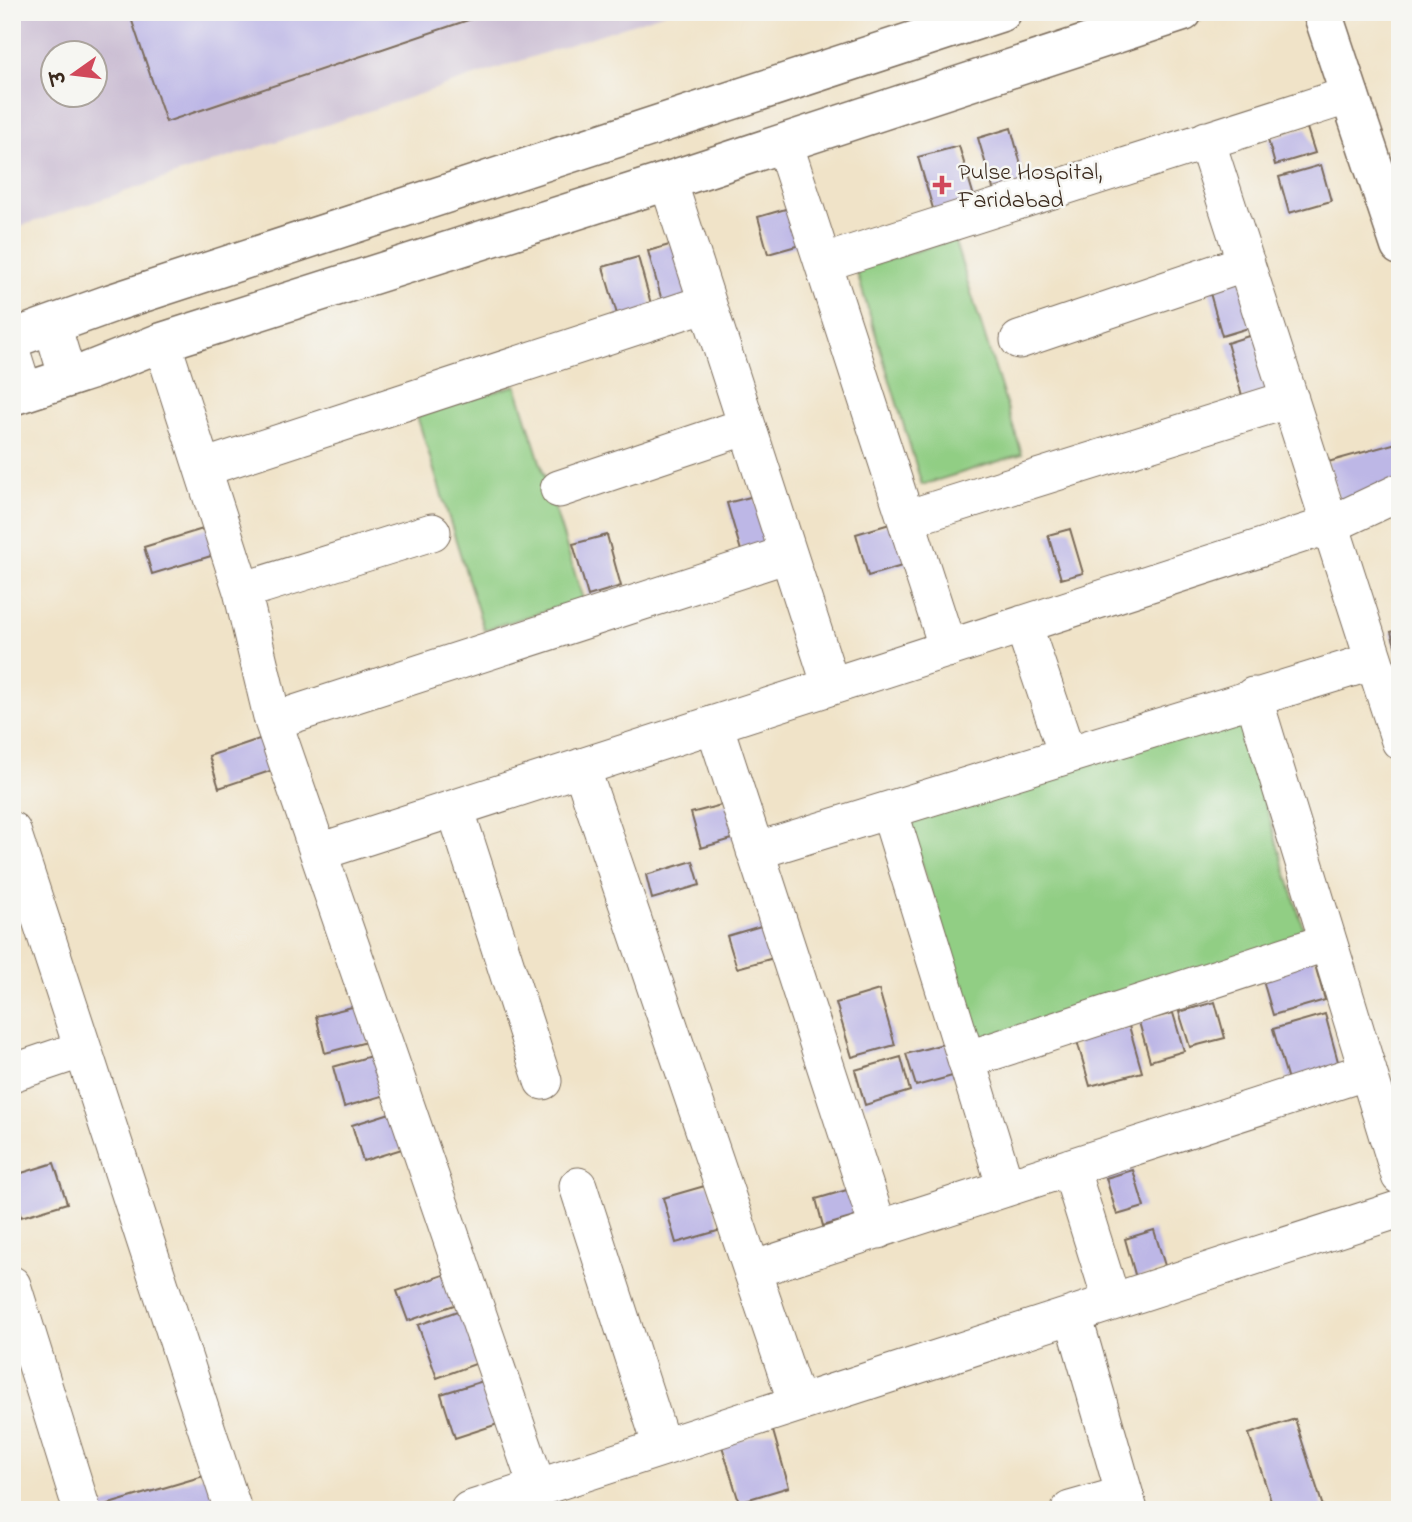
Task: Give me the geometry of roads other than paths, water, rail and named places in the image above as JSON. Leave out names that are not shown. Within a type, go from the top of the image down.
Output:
[{"type":"street","points":[[12,339],[111,303],[1002,12]]},
{"type":"street","points":[[12,354],[18,394],[162,342],[668,181],[1183,12]]},
{"type":"street","points":[[1322,12],[1400,246]]},
{"type":"street","points":[[823,262],[1350,95]]},
{"type":"street","points":[[1206,140],[1400,741]]},
{"type":"street","points":[[784,143],[948,649]]},
{"type":"street","points":[[668,181],[831,686]]},
{"type":"street","points":[[1019,340],[1246,263]]},
{"type":"street","points":[[203,468],[707,303]]},
{"type":"street","points":[[52,325],[68,378]]},
{"type":"street","points":[[162,342],[242,591],[273,721],[538,1489]]},
{"type":"street","points":[[906,519],[1290,399]]},
{"type":"street","points":[[559,489],[747,426]]},
{"type":"street","points":[[319,852],[1330,525],[1400,492]]},
{"type":"street","points":[[242,591],[432,533]]},
{"type":"street","points":[[273,721],[789,554]]},
{"type":"street","points":[[1023,624],[1067,754]]},
{"type":"street","points":[[755,851],[1374,661]]},
{"type":"street","points":[[1253,696],[1400,1175]]},
{"type":"street","points":[[714,724],[879,1230]]},
{"type":"street","points":[[581,767],[797,1403]]},
{"type":"street","points":[[455,808],[543,1081]]},
{"type":"street","points":[[889,810],[1006,1188]]},
{"type":"street","points":[[12,831],[233,1510]]},
{"type":"street","points":[[966,1060],[1328,942]]},
{"type":"street","points":[[12,1073],[83,1049]]},
{"type":"street","points":[[752,1270],[1368,1071]]},
{"type":"street","points":[[1070,1167],[1112,1302]]},
{"type":"street","points":[[578,1186],[662,1447]]},
{"type":"street","points":[[469,1510],[1400,1209]]},
{"type":"street","points":[[12,1284],[27,1388],[82,1510]]},
{"type":"street","points":[[1070,1510],[1126,1502],[1073,1315]]},
{"type":"place","name":"Pulse Hospital, Faridabad","points":[[942,185]]}]
